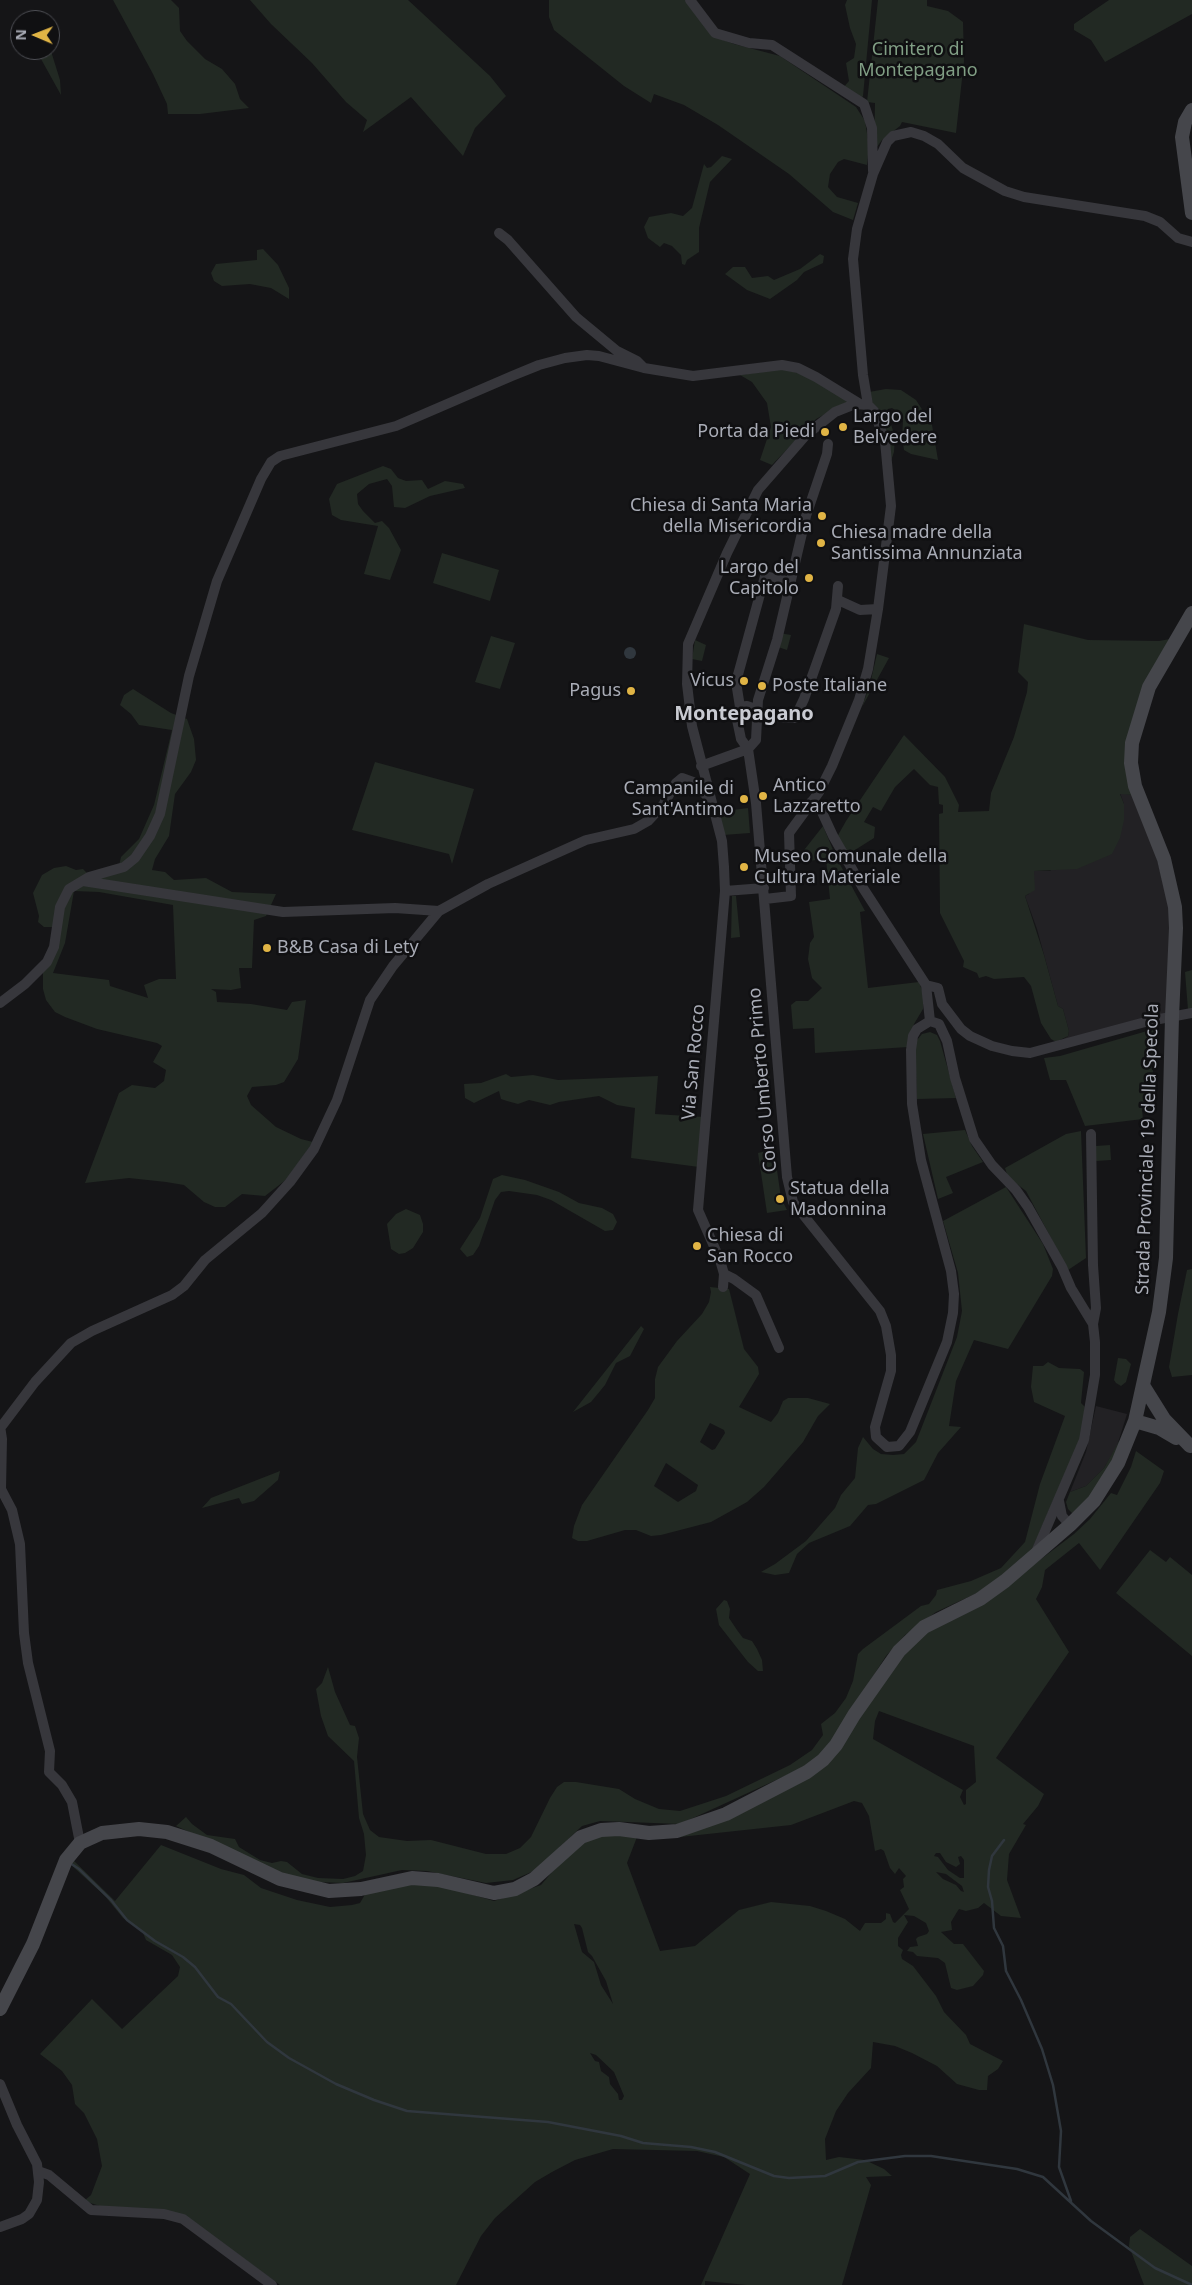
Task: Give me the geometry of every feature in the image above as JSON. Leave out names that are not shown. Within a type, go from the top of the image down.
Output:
[{"type":"main road","points":[[1192,110],[1185,122],[1182,137],[1192,213]]},
{"type":"main road","name":"Strada Provinciale 19 della Specola","points":[[0,2009],[32,1944],[66,1860],[80,1843],[102,1833],[139,1829],[168,1832],[211,1846],[280,1879],[329,1891],[361,1889],[412,1878],[438,1880],[494,1893],[515,1890],[534,1880],[581,1837],[601,1830],[619,1829],[649,1833],[677,1831],[726,1814],[815,1767],[831,1752],[899,1651],[924,1627],[980,1599],[1005,1581],[1094,1501],[1124,1450],[1135,1421],[1159,1312],[1166,1258],[1172,1017],[1176,946],[1175,907],[1164,859],[1135,786],[1131,763],[1132,743],[1149,687],[1192,612]]},
{"type":"main road","points":[[1144,1387],[1164,1419],[1191,1446]]},
{"type":"main road","points":[[1135,1421],[1159,1428],[1191,1446]]},
{"type":"street","points":[[690,0],[715,33],[749,43],[772,45],[864,104],[872,128],[873,174]]},
{"type":"street","points":[[864,405],[853,259],[857,228],[873,174],[887,142],[894,136],[911,132],[924,136],[938,144],[963,168],[1005,191],[1024,197],[1144,216],[1160,222],[1178,238],[1192,242]]},
{"type":"street","points":[[499,233],[510,241],[576,317],[618,351],[637,361],[644,368]]},
{"type":"street","points":[[0,1003],[26,984],[47,962],[54,947],[64,897],[69,889],[82,881],[124,867],[135,858],[150,836],[160,814],[190,676],[217,582],[261,479],[271,462],[280,456],[396,426],[539,365],[565,358],[588,355],[599,356],[644,368],[693,376],[723,374],[771,365],[782,365],[798,368],[874,411],[885,441],[891,506],[878,609],[868,669],[859,700],[832,766],[819,792],[789,833],[791,896],[764,899]]},
{"type":"street","name":"Via San Rocco","points":[[723,1287],[724,1274],[717,1252],[698,1210],[725,891],[721,836],[692,726],[686,658],[688,644],[727,553],[758,490],[785,456],[806,435],[835,412],[855,404],[864,405]]},
{"type":"street","points":[[701,766],[748,749],[756,740],[758,700],[763,688],[791,582],[806,516],[827,454],[828,444]]},
{"type":"street","points":[[748,749],[741,740],[737,724],[736,714],[740,707],[736,682],[765,576],[791,582]]},
{"type":"street","points":[[758,716],[795,718],[817,664],[838,600],[838,586]]},
{"type":"street","points":[[838,600],[860,610],[878,609]]},
{"type":"street","points":[[740,707],[753,708],[758,716]]},
{"type":"street","name":"Corso Umberto Primo","points":[[748,749],[756,804],[764,888],[787,1176],[793,1202],[880,1311],[886,1326],[891,1356],[891,1371],[875,1427],[876,1437],[887,1447],[899,1446],[910,1432],[947,1342],[953,1313],[954,1294],[950,1271],[921,1160],[912,1104],[911,1050],[913,1036],[917,1030],[930,1021]]},
{"type":"street","points":[[80,1843],[72,1802],[62,1784],[49,1772],[50,1751],[28,1663],[24,1633],[20,1544],[12,1510],[1,1489],[0,1426],[35,1382],[71,1343],[92,1331],[172,1295],[184,1286],[205,1260],[262,1212],[290,1182],[314,1149],[337,1100],[370,1000],[393,966],[440,911],[488,884],[586,840],[634,829],[648,821],[663,805],[676,783],[682,778],[693,782],[710,799]]},
{"type":"street","points":[[811,802],[821,810],[833,836],[858,879],[926,985],[930,1021],[938,1024],[947,1042],[955,1078],[974,1139],[992,1165],[1016,1190],[1028,1207],[1062,1266],[1071,1288],[1093,1324]]},
{"type":"street","points":[[82,881],[283,912],[394,908],[440,911]]},
{"type":"street","points":[[725,891],[764,888]]},
{"type":"street","points":[[926,985],[938,988],[942,1004],[965,1033],[992,1046],[1030,1053],[1149,1021],[1192,1013]]},
{"type":"street","points":[[1034,1555],[1084,1440],[1091,1407],[1095,1359],[1093,1324],[1096,1308],[1093,1265],[1091,1134]]},
{"type":"street","points":[[724,1274],[756,1295],[780,1348]]},
{"type":"street","points":[[1059,1500],[1054,1526],[1066,1528]]},
{"type":"street","points":[[0,2084],[17,2125],[37,2164],[38,2171],[37,2200],[33,2208],[22,2219],[0,2227]]},
{"type":"street","points":[[38,2171],[49,2175],[91,2210],[164,2214],[183,2219],[272,2285]]},
{"type":"shaded area","points":[[632,647],[635,648],[635,658],[628,659],[625,658],[624,651],[625,648]]},
{"type":"shaded area","points":[[1120,793],[1132,795],[1152,839],[1171,915],[1167,1015],[1062,1040],[1068,1036],[1069,1031],[1063,1009],[1058,1006],[1037,929],[1025,896],[1029,894],[1034,871],[1050,871],[1124,804]]},
{"type":"shaded area","points":[[1096,1406],[1127,1414],[1117,1446],[1104,1468],[1086,1486],[1070,1492],[1086,1452]]},
{"type":"green space","points":[[113,0],[171,0],[179,8],[180,31],[187,41],[205,59],[222,69],[235,84],[240,99],[249,108],[200,114],[168,114],[167,104],[153,74]]},
{"type":"green space","points":[[250,0],[408,0],[490,76],[506,96],[475,128],[463,156],[411,97],[363,132],[367,120],[346,102],[312,63],[271,24]]},
{"type":"green space","points":[[549,0],[686,0],[712,36],[780,56],[856,107],[865,121],[869,146],[867,165],[844,159],[838,162],[830,174],[828,187],[837,197],[858,203],[853,220],[833,212],[789,174],[718,125],[684,105],[654,94],[651,103],[624,86],[554,30],[549,17]]},
{"type":"green space","points":[[847,0],[872,0],[863,96],[860,100],[843,88],[849,81],[846,63],[854,58],[856,44],[845,5]]},
{"type":"green space","name":"Cimitero di Montepagano","points":[[878,0],[927,0],[927,6],[948,11],[963,22],[964,61],[956,133],[902,122],[900,126],[882,140],[874,151],[875,103],[867,102]]},
{"type":"green space","points":[[1109,0],[1192,0],[1192,14],[1105,62],[1091,40],[1074,30],[1074,24]]},
{"type":"green space","points":[[42,60],[54,60],[60,80],[61,95]]},
{"type":"green space","points":[[722,156],[732,159],[710,182],[699,228],[699,252],[687,260],[685,265],[682,264],[681,255],[672,246],[664,243],[660,247],[648,238],[644,227],[649,217],[671,213],[683,216],[692,208],[704,164],[707,168],[711,167]]},
{"type":"green space","points":[[263,249],[278,265],[289,288],[289,299],[271,288],[250,284],[222,286],[214,281],[211,273],[216,264],[257,260],[257,250]]},
{"type":"green space","points":[[820,254],[824,256],[823,263],[804,272],[797,280],[770,299],[747,290],[725,274],[733,267],[745,267],[752,278],[768,276],[774,280],[800,269]]},
{"type":"green space","points":[[782,369],[806,375],[850,401],[816,419],[772,465],[760,460],[771,427],[767,403],[752,382],[740,375]]},
{"type":"green space","points":[[886,389],[901,390],[916,400],[932,425],[938,460],[911,454],[904,450],[901,414],[892,408],[888,409],[887,412],[895,437],[891,461],[869,392]]},
{"type":"green space","points":[[383,466],[391,469],[398,478],[406,481],[422,480],[428,489],[445,481],[463,484],[465,488],[430,496],[405,508],[394,507],[392,486],[387,479],[369,484],[357,494],[358,504],[363,511],[375,523],[382,521],[389,528],[401,550],[390,580],[364,574],[378,526],[341,520],[332,515],[329,499],[337,484]]},
{"type":"green space","points":[[442,553],[499,570],[490,601],[433,583]]},
{"type":"green space","points":[[1024,624],[1088,640],[1159,641],[1170,639],[1143,693],[1132,795],[1120,794],[1124,804],[1124,820],[1120,838],[1112,854],[1077,869],[1034,871],[1035,890],[1025,896],[1058,1006],[1063,1009],[1069,1031],[1068,1036],[1056,1042],[1051,1039],[1041,1023],[1031,986],[1024,977],[994,979],[986,976],[979,978],[977,973],[963,967],[964,961],[940,913],[939,814],[943,813],[943,805],[939,804],[938,787],[930,785],[914,769],[895,787],[881,811],[873,807],[864,822],[875,827],[874,838],[847,855],[837,837],[904,735],[945,777],[959,805],[958,812],[989,811],[991,793],[1014,737],[1027,692],[1028,682],[1018,672]]},
{"type":"green space","points":[[779,633],[791,635],[787,650],[775,646]]},
{"type":"green space","points":[[491,636],[515,643],[500,689],[475,682]]},
{"type":"green space","points":[[695,640],[706,645],[702,661],[692,659]]},
{"type":"green space","points":[[877,654],[889,658],[862,707],[870,684]]},
{"type":"green space","points":[[133,689],[171,713],[187,719],[194,739],[196,760],[191,772],[175,794],[169,836],[155,859],[152,870],[165,872],[174,880],[206,878],[232,892],[276,894],[266,916],[254,920],[252,968],[239,968],[241,988],[231,990],[211,989],[216,992],[217,1002],[251,1004],[287,1010],[292,1002],[306,1000],[298,1059],[284,1082],[276,1085],[252,1087],[247,1096],[251,1105],[276,1127],[301,1139],[313,1142],[287,1179],[265,1196],[242,1194],[225,1207],[215,1207],[204,1202],[184,1185],[129,1178],[85,1183],[119,1093],[132,1085],[155,1088],[164,1081],[166,1070],[153,1062],[162,1046],[157,1043],[97,1029],[65,1017],[55,1012],[46,1000],[43,989],[43,972],[48,962],[53,927],[44,927],[38,922],[39,916],[33,893],[42,875],[54,868],[66,866],[76,870],[83,869],[88,874],[118,870],[121,857],[139,839],[154,805],[172,730],[139,725],[131,714],[120,705],[124,695]],"holes":[[[74,891],[99,892],[173,905],[176,979],[159,979],[144,985],[148,998],[110,986],[109,980],[53,973],[65,943]]]},
{"type":"green space","points":[[375,762],[474,789],[452,864],[449,854],[352,830]]},
{"type":"green space","points":[[748,808],[750,833],[723,835],[717,812]]},
{"type":"green space","points":[[823,826],[836,857],[865,911],[860,912],[868,988],[919,982],[923,993],[923,1009],[914,1024],[908,1047],[815,1053],[814,1028],[793,1029],[791,1005],[796,1001],[808,1001],[822,988],[812,978],[808,959],[810,943],[814,937],[809,902],[830,899],[826,859],[797,862],[797,859]]},
{"type":"green space","points":[[732,896],[736,896],[740,937],[731,938]]},
{"type":"green space","points":[[1192,970],[1192,1009],[1188,1010],[1185,972]]},
{"type":"green space","points":[[1154,1029],[1152,1110],[1142,1110],[1143,1119],[1085,1126],[1066,1080],[1050,1080],[1044,1058],[1060,1056]]},
{"type":"green space","points":[[930,1032],[937,1035],[940,1041],[956,1098],[917,1099],[915,1047],[917,1040],[922,1034]]},
{"type":"green space","points":[[768,1062],[771,1098],[761,1099],[757,1063]]},
{"type":"green space","points":[[506,1074],[511,1077],[533,1075],[558,1080],[658,1076],[655,1114],[704,1117],[699,1167],[631,1158],[635,1108],[617,1105],[599,1096],[550,1105],[529,1100],[518,1104],[507,1101],[501,1099],[499,1091],[474,1103],[465,1098],[464,1084],[481,1083]]},
{"type":"green space","points":[[965,1130],[972,1146],[983,1162],[946,1177],[953,1193],[938,1199],[923,1134]]},
{"type":"green space","points":[[1081,1131],[1086,1258],[1068,1270],[1026,1191],[1008,1177],[1005,1168],[1066,1134]]},
{"type":"green space","points":[[1110,1145],[1111,1160],[1096,1161],[1096,1146]]},
{"type":"green space","points":[[774,1149],[781,1198],[787,1210],[767,1213],[758,1153]]},
{"type":"green space","points":[[502,1175],[525,1180],[559,1192],[579,1203],[602,1208],[613,1214],[617,1222],[613,1230],[605,1231],[551,1200],[537,1195],[509,1191],[501,1192],[495,1200],[479,1246],[473,1255],[467,1257],[460,1249],[480,1218],[493,1179]]},
{"type":"green space","points":[[1006,1187],[1043,1244],[1053,1269],[1052,1276],[1008,1349],[974,1340],[956,1381],[949,1426],[961,1427],[938,1453],[924,1480],[876,1504],[868,1505],[850,1526],[809,1543],[797,1554],[789,1573],[775,1575],[761,1572],[806,1541],[835,1508],[841,1495],[855,1478],[858,1448],[863,1437],[873,1449],[881,1454],[904,1454],[916,1442],[957,1337],[962,1311],[958,1273],[943,1221]]},
{"type":"green space","points":[[406,1209],[420,1215],[423,1232],[413,1248],[399,1254],[391,1249],[387,1224],[396,1214]]},
{"type":"green space","points":[[1192,1269],[1192,1375],[1172,1377],[1169,1367],[1178,1314],[1187,1270]]},
{"type":"green space","points":[[710,1287],[729,1289],[744,1349],[758,1367],[759,1374],[739,1407],[771,1422],[778,1413],[783,1401],[788,1398],[808,1398],[830,1404],[818,1416],[803,1442],[764,1487],[747,1502],[711,1522],[661,1535],[651,1536],[636,1530],[625,1530],[587,1541],[578,1541],[572,1538],[574,1526],[582,1505],[655,1398],[655,1379],[658,1367],[677,1341],[702,1314],[709,1302]],"holes":[[[710,1423],[724,1430],[725,1433],[715,1449],[712,1450],[700,1442]],[[666,1463],[698,1485],[696,1491],[678,1502],[654,1486]]]},
{"type":"green space","points":[[641,1326],[644,1329],[630,1356],[616,1363],[605,1385],[591,1402],[573,1412]]},
{"type":"green space","points":[[1118,1358],[1126,1359],[1131,1364],[1126,1382],[1121,1386],[1114,1380]]},
{"type":"green space","points":[[1048,1362],[1059,1368],[1080,1369],[1084,1372],[1081,1403],[1085,1407],[1082,1434],[1030,1554],[1016,1568],[977,1593],[936,1612],[905,1635],[886,1656],[832,1740],[818,1757],[798,1770],[680,1824],[600,1821],[582,1826],[536,1870],[513,1880],[486,1883],[427,1871],[402,1870],[343,1883],[299,1879],[268,1868],[176,1826],[186,1817],[207,1835],[235,1839],[239,1847],[260,1860],[272,1863],[287,1862],[302,1874],[318,1878],[343,1879],[355,1876],[363,1871],[366,1855],[364,1834],[359,1818],[354,1761],[328,1736],[321,1716],[316,1689],[322,1683],[328,1667],[335,1692],[350,1725],[355,1726],[359,1738],[357,1757],[363,1814],[370,1830],[379,1837],[407,1841],[431,1840],[486,1854],[506,1854],[520,1848],[531,1837],[550,1798],[557,1787],[564,1782],[576,1782],[619,1789],[635,1799],[659,1809],[680,1811],[726,1796],[790,1765],[812,1750],[823,1735],[821,1724],[835,1713],[846,1698],[853,1681],[858,1654],[863,1649],[921,1606],[929,1604],[936,1595],[937,1590],[971,1581],[1001,1568],[1025,1542],[1040,1484],[1065,1416],[1034,1402],[1031,1387],[1033,1366],[1043,1366]]},
{"type":"green space","points":[[1119,1441],[1123,1443],[1097,1491],[1073,1514],[1068,1509],[1066,1502],[1070,1492],[1086,1486],[1104,1468]]},
{"type":"green space","points":[[1136,1451],[1164,1471],[1160,1483],[1100,1570],[1079,1543],[1045,1570],[1042,1587],[1036,1599],[1069,1652],[996,1758],[1044,1794],[1038,1806],[1023,1824],[1026,1825],[1009,1854],[1007,1880],[1021,1918],[1001,1916],[984,1903],[978,1908],[966,1911],[959,1909],[951,1922],[952,1930],[941,1932],[954,1944],[963,1944],[984,1971],[983,1975],[973,1986],[957,1990],[951,1988],[945,1963],[938,1958],[917,1956],[913,1952],[907,1951],[910,1947],[918,1946],[916,1939],[918,1937],[927,1934],[929,1931],[926,1923],[914,1916],[904,1915],[908,1922],[898,1938],[898,1946],[903,1950],[902,1959],[913,1966],[936,1996],[944,2012],[966,2035],[970,2044],[1003,2061],[998,2069],[988,2076],[987,2090],[979,2090],[957,2084],[937,2066],[912,2053],[895,2046],[873,2042],[871,2068],[848,2093],[836,2111],[825,2139],[826,2160],[839,2157],[865,2160],[884,2169],[892,2176],[866,2177],[871,2185],[842,2285],[747,2285],[705,2281],[705,2285],[701,2285],[750,2174],[724,2157],[697,2151],[613,2149],[575,2160],[552,2172],[535,2182],[495,2218],[481,2236],[456,2285],[280,2285],[184,2215],[103,2207],[84,2201],[91,2195],[102,2166],[97,2139],[84,2113],[75,2104],[72,2085],[62,2071],[40,2054],[92,1999],[122,2029],[178,1976],[180,1967],[172,1955],[146,1940],[143,1933],[123,1918],[105,1896],[69,1863],[72,1859],[115,1901],[161,1845],[221,1869],[244,1875],[261,1888],[297,1900],[330,1907],[360,1903],[367,1891],[408,1882],[436,1884],[494,1901],[541,1885],[564,1858],[583,1841],[605,1832],[637,1837],[627,1863],[660,1951],[695,1946],[739,1910],[771,1902],[810,1906],[826,1911],[845,1919],[860,1931],[865,1923],[881,1923],[886,1919],[886,1913],[890,1914],[895,1923],[909,1909],[900,1890],[904,1887],[903,1879],[906,1876],[899,1868],[895,1874],[890,1868],[884,1851],[881,1849],[875,1851],[869,1816],[862,1803],[854,1801],[791,1825],[680,1837],[808,1777],[905,1651],[922,1636],[1020,1575],[1074,1534],[1090,1519],[1111,1493],[1117,1495],[1131,1467]],"holes":[[[879,1711],[974,1746],[976,1782],[966,1790],[966,1804],[964,1805],[960,1797],[963,1790],[873,1739],[875,1721]],[[936,1853],[940,1853],[946,1862],[956,1867],[960,1864],[958,1857],[961,1856],[964,1860],[964,1878],[960,1878],[948,1870],[938,1857],[934,1856]],[[936,1872],[946,1874],[962,1886],[964,1892],[956,1885],[943,1879]],[[574,1924],[580,1925],[582,1928],[588,1952],[606,1981],[613,2004],[601,1985],[594,1962],[582,1952]],[[590,2053],[596,2055],[614,2072],[624,2096],[622,2100],[619,2100],[618,2094],[610,2084],[609,2077],[601,2071],[599,2062],[595,2061]]]},
{"type":"green space","points":[[280,1471],[278,1480],[254,1501],[242,1504],[239,1498],[202,1508],[211,1498]]},
{"type":"green space","points":[[1150,1550],[1166,1562],[1170,1557],[1192,1575],[1192,1656],[1116,1593]]},
{"type":"green space","points":[[724,1600],[727,1601],[730,1609],[729,1618],[737,1630],[743,1638],[752,1641],[757,1649],[762,1660],[763,1671],[758,1671],[748,1662],[719,1625],[716,1609]]},
{"type":"green space","points":[[1140,2229],[1192,2266],[1192,2285],[1144,2285],[1129,2246],[1130,2237]]},
{"type":"waterway","points":[[1004,1840],[992,1856],[989,1870],[988,1887],[992,1901],[994,1928],[1003,1946],[1006,1971],[1042,2049],[1053,2085],[1061,2131],[1059,2167],[1071,2201]]},
{"type":"waterway","points":[[70,1863],[79,1869],[111,1900],[127,1920],[195,1967],[218,1997],[231,2004],[267,2042],[289,2058],[336,2084],[374,2100],[407,2111],[548,2122],[621,2136],[643,2143],[691,2147],[715,2152],[774,2176],[789,2178],[825,2176],[858,2162],[905,2156],[931,2156],[1017,2169],[1043,2177],[1091,2221],[1155,2268],[1192,2285]]},
{"type":"place","name":"Largo del Belvedere","points":[[843,427]]},
{"type":"place","name":"Porta da Piedi","points":[[825,432]]},
{"type":"place","name":"Chiesa di Santa Maria della Misericordia","points":[[822,516]]},
{"type":"place","name":"Chiesa madre della Santissima Annunziata","points":[[821,543]]},
{"type":"place","name":"Largo del Capitolo","points":[[809,578]]},
{"type":"place","name":"Vicus","points":[[744,681]]},
{"type":"place","name":"Poste Italiane","points":[[762,686]]},
{"type":"place","name":"Pagus","points":[[631,691]]},
{"type":"place","name":"Antico Lazzaretto","points":[[763,796]]},
{"type":"place","name":"Campanile di Sant'Antimo","points":[[744,799]]},
{"type":"place","name":"Museo Comunale della Cultura Materiale","points":[[744,867]]},
{"type":"place","name":"B&B Casa di Lety","points":[[267,948]]},
{"type":"place","name":"Statua della Madonnina","points":[[780,1199]]},
{"type":"place","name":"Chiesa di San Rocco","points":[[697,1246]]},
{"type":"district","name":"Montepagano","points":[[744,714]]}]
